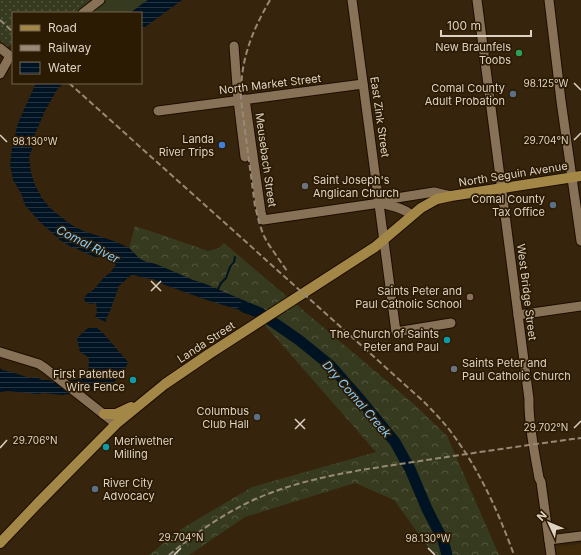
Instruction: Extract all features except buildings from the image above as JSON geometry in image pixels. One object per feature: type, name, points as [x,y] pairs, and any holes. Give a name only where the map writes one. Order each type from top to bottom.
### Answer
[{"type":"main road","name":"North Seguin Avenue","points":[[451,196],[577,177]]},
{"type":"main road","name":"Landa Street","points":[[0,543],[116,424],[165,384],[209,354],[356,260],[385,240],[421,208],[437,199],[451,196]]},
{"type":"main road","points":[[104,414],[112,415],[131,407],[137,408]]},
{"type":"street","points":[[84,12],[100,0]]},
{"type":"street","name":"East Zink Street","points":[[355,0],[363,84],[385,240],[396,332],[451,323]]},
{"type":"street","name":"West Bridge Street","points":[[477,0],[529,399],[532,406],[542,478],[541,482],[551,555]]},
{"type":"street","points":[[549,0],[561,101],[577,177],[581,240]]},
{"type":"street","name":"Meusebach Street","points":[[234,46],[241,100],[261,212],[263,220],[268,220]]},
{"type":"street","points":[[0,48],[11,55],[1,73]]},
{"type":"street","points":[[0,55],[1,73]]},
{"type":"street","name":"North Market Street","points":[[158,111],[363,84]]},
{"type":"street","name":"Meusebach Street","points":[[241,100],[245,157]]},
{"type":"street","name":"North Seguin Avenue","points":[[380,204],[390,199],[434,192],[451,196]]},
{"type":"street","name":"North Seguin Avenue","points":[[268,220],[380,204],[399,207],[412,215]]},
{"type":"street","points":[[518,315],[581,306]]},
{"type":"street","points":[[0,352],[39,364],[51,371],[116,424]]},
{"type":"street","points":[[549,540],[581,536]]},
{"type":"shaded area","points":[[581,544],[581,555],[557,555],[555,547]]},
{"type":"green space","points":[[0,0],[95,0],[80,12],[12,12],[12,44],[7,47],[0,40]]},
{"type":"green space","points":[[106,0],[148,0],[131,12],[91,12]]},
{"type":"green space","points":[[135,226],[208,251],[219,248],[224,243],[415,405],[447,436],[499,555],[434,555],[394,500],[355,483],[245,517],[189,555],[149,555],[183,528],[252,487],[376,452],[256,315],[262,308],[156,264],[140,259],[129,248]]},
{"type":"water","points":[[148,0],[182,0],[142,29],[142,12],[131,12]]},
{"type":"water","name":"Comal River","points":[[36,84],[63,84],[58,88],[45,111],[35,134],[29,157],[31,173],[35,185],[42,198],[50,208],[70,224],[83,231],[114,241],[129,248],[140,259],[156,264],[262,308],[256,315],[207,300],[165,285],[153,279],[131,275],[119,286],[106,322],[95,317],[97,313],[96,303],[88,303],[84,299],[116,265],[110,259],[95,257],[73,248],[60,240],[39,221],[25,205],[21,193],[13,180],[10,164],[18,123]]},
{"type":"water","points":[[88,328],[97,328],[103,333],[128,362],[124,373],[113,383],[106,388],[98,390],[62,395],[8,391],[0,392],[0,368],[2,370],[30,378],[37,377],[41,380],[49,380],[55,383],[84,378],[88,373],[89,360],[87,356],[80,352],[77,338]]},
{"type":"waterway","points":[[217,291],[221,283],[226,278],[235,257]]},
{"type":"waterway","name":"Dry Comal Creek","points":[[244,307],[260,313],[299,340],[331,366],[359,398],[395,442],[410,469],[427,509],[443,540],[447,555]]},
{"type":"railway","points":[[270,0],[257,24],[248,48],[242,73],[241,100],[255,206],[259,222],[267,242],[287,271]]},
{"type":"railway","points":[[0,20],[12,31]]},
{"type":"railway","points":[[70,84],[437,415],[461,446],[479,476],[501,522],[514,555]]},
{"type":"railway","points":[[169,555],[197,533],[226,514],[268,494],[310,481],[376,468],[581,438]]},
{"type":"place","name":"New Braunfels Toobs","points":[[519,53]]},
{"type":"place","name":"Comal County Adult Probation","points":[[513,94]]},
{"type":"place","name":"Landa River Trips","points":[[222,145]]},
{"type":"place","name":"Saint Joseph's Anglican Church","points":[[305,186]]},
{"type":"place","name":"Comal County Tax Office","points":[[553,205]]},
{"type":"place","name":"Saints Peter and Paul Catholic School","points":[[470,297]]},
{"type":"place","name":"The Church of Saints Peter and Paul","points":[[447,340]]},
{"type":"place","name":"Saints Peter and Paul Catholic Church","points":[[454,369]]},
{"type":"place","name":"First Patented Wire Fence","points":[[133,380]]},
{"type":"place","name":"Columbus Club Hall","points":[[257,417]]},
{"type":"place","name":"Meriwether Milling","points":[[106,447]]},
{"type":"place","name":"River City Advocacy","points":[[95,489]]}]
